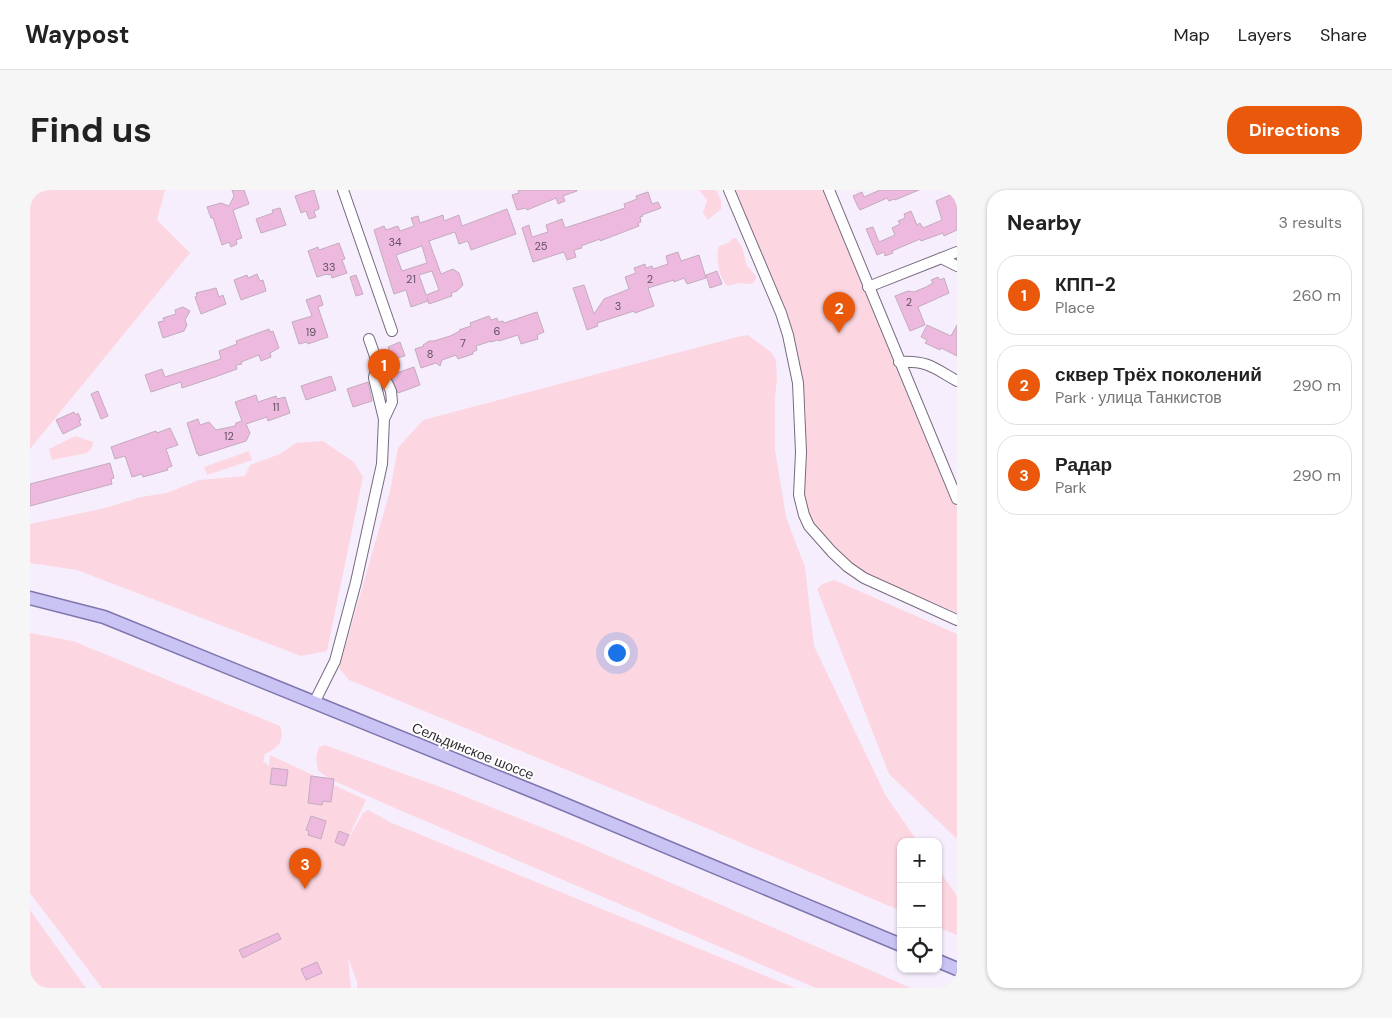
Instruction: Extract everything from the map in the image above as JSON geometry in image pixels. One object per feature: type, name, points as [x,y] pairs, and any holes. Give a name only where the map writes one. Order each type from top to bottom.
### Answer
[{"type":"main road","name":"Сельдинское шоссе","points":[[30,598],[104,617],[552,799],[897,943]]},
{"type":"main road","points":[[942,963],[957,969]]},
{"type":"street","points":[[343,190],[392,331]]},
{"type":"street","points":[[728,190],[781,313],[788,335],[798,393],[801,452],[799,495],[809,526],[832,552],[848,567],[864,578],[957,620]]},
{"type":"street","points":[[829,190],[957,499]]},
{"type":"street","points":[[868,287],[957,252]]},
{"type":"street","points":[[941,258],[957,266]]},
{"type":"street","points":[[314,703],[335,661],[356,582],[382,464],[384,419],[392,402],[386,380],[369,339]]},
{"type":"street","points":[[899,362],[915,361],[925,363],[957,381]]},
{"type":"shaded area","points":[[30,190],[165,190],[157,220],[190,253],[30,449]]},
{"type":"shaded area","points":[[699,190],[716,190],[721,199],[721,209],[708,220],[703,213],[707,200]]},
{"type":"shaded area","points":[[735,190],[826,190],[957,507],[957,613],[868,575],[852,565],[814,523],[807,508],[804,492],[806,414],[804,388],[796,343],[782,301]]},
{"type":"shaded area","points":[[733,238],[736,238],[742,247],[747,266],[756,276],[752,284],[738,283],[728,286],[722,279],[718,261],[719,246],[728,243]]},
{"type":"shaded area","points":[[748,335],[771,352],[776,360],[775,449],[786,517],[805,567],[814,646],[886,796],[915,838],[897,838],[897,909],[659,808],[349,680],[339,668],[390,491],[398,448],[423,420]]},
{"type":"shaded area","points":[[75,436],[93,442],[92,448],[87,453],[52,460],[49,449]]},
{"type":"shaded area","points":[[323,441],[354,462],[363,477],[327,651],[301,656],[77,570],[30,563],[30,524],[105,508],[141,497],[167,493],[199,480],[245,476],[250,465],[280,454],[296,443]]},
{"type":"shaded area","points":[[249,451],[252,460],[207,475],[204,467]]},
{"type":"shaded area","points":[[834,580],[957,634],[957,839],[889,774],[817,589],[823,584]]},
{"type":"shaded area","points":[[30,633],[73,641],[280,726],[282,736],[280,743],[265,754],[263,761],[269,766],[270,755],[366,800],[345,845],[363,813],[368,810],[392,823],[795,988],[357,988],[357,982],[348,958],[351,988],[102,988],[30,893]]},
{"type":"shaded area","points":[[325,745],[454,792],[580,843],[911,988],[816,988],[332,780],[318,771],[316,757],[319,747]]},
{"type":"shaded area","points":[[942,875],[957,896],[957,935],[942,929]]},
{"type":"shaded area","points":[[30,910],[86,988],[30,988]]},
{"type":"building","points":[[232,190],[244,190],[249,204],[233,210],[242,238],[236,240],[237,244],[231,247],[229,242],[222,245],[213,218],[211,218],[207,207],[221,203],[229,206],[234,196]]},
{"type":"building","points":[[314,190],[319,209],[314,211],[316,217],[309,219],[306,211],[301,213],[295,196]]},
{"type":"building","points":[[518,190],[577,191],[563,196],[565,201],[558,204],[556,198],[527,210],[526,208],[517,210],[512,195],[519,193]]},
{"type":"building","points":[[880,190],[919,190],[895,200],[889,201],[887,198],[860,210],[853,196],[862,192],[864,197]]},
{"type":"building","points":[[648,192],[652,204],[658,202],[661,208],[642,215],[640,217],[641,222],[638,223],[639,226],[581,246],[582,248],[574,250],[576,257],[567,260],[564,252],[533,262],[522,228],[529,225],[532,237],[548,232],[546,225],[562,219],[565,228],[625,208],[624,204],[637,199],[636,196]]},
{"type":"building","points":[[957,192],[957,230],[944,236],[943,233],[921,241],[920,239],[885,256],[884,252],[877,255],[866,229],[873,227],[879,242],[895,235],[892,228],[900,224],[898,221],[905,218],[904,214],[911,211],[917,225],[920,223],[923,228],[942,220],[936,201]]},
{"type":"building","points":[[280,208],[286,225],[261,233],[256,219],[273,213],[272,210]]},
{"type":"building","points":[[507,209],[516,234],[471,250],[468,241],[459,244],[455,232],[429,241],[441,274],[453,269],[459,273],[463,285],[457,291],[451,293],[452,296],[429,304],[428,301],[411,307],[406,290],[394,294],[374,230],[384,226],[386,230],[398,226],[400,231],[414,226],[411,218],[418,216],[420,223],[443,215],[444,221],[459,215],[462,226]],"holes":[[[422,246],[427,263],[402,271],[396,255]],[[432,271],[439,290],[426,295],[419,275]]]},
{"type":"building","points":[[339,243],[345,259],[342,260],[347,273],[332,278],[331,274],[317,277],[308,251],[318,247],[319,250]]},
{"type":"building","points":[[678,252],[681,261],[699,255],[706,278],[687,284],[684,278],[648,288],[654,306],[597,323],[598,326],[587,330],[573,288],[584,285],[594,314],[604,299],[629,289],[625,277],[636,273],[634,268],[645,264],[646,268],[652,266],[653,269],[668,264],[666,256]]},
{"type":"building","points":[[717,271],[722,284],[710,288],[706,275]]},
{"type":"building","points":[[257,274],[260,281],[263,280],[266,291],[241,300],[234,280],[247,275],[248,278]]},
{"type":"building","points":[[356,275],[363,294],[356,296],[350,277]]},
{"type":"building","points":[[938,277],[940,280],[944,278],[949,293],[918,307],[925,325],[910,331],[895,296],[926,287],[933,283],[931,280]]},
{"type":"building","points":[[216,288],[219,297],[223,295],[226,304],[201,314],[195,297],[197,296],[196,293]]},
{"type":"building","points":[[320,295],[323,305],[318,307],[328,337],[308,344],[307,342],[299,344],[292,322],[312,316],[306,300]]},
{"type":"building","points":[[183,307],[190,311],[185,320],[187,325],[184,331],[163,338],[158,322],[164,321],[163,318],[176,314],[175,310]]},
{"type":"building","points":[[537,312],[544,332],[537,335],[538,339],[521,344],[518,335],[499,341],[491,341],[476,346],[477,350],[473,354],[458,359],[456,355],[442,360],[440,366],[436,363],[421,368],[415,349],[424,346],[429,341],[450,336],[459,330],[471,326],[470,323],[489,316],[491,320],[497,318],[498,322],[503,321],[504,323]]},
{"type":"building","points":[[927,325],[951,336],[957,325],[957,356],[925,343],[927,340],[921,337]]},
{"type":"building","points":[[269,329],[270,332],[273,331],[279,348],[270,353],[271,357],[261,361],[259,355],[236,365],[237,369],[215,377],[182,388],[181,382],[151,392],[145,375],[162,369],[165,377],[221,359],[219,351],[237,344],[236,341]]},
{"type":"building","points":[[400,342],[405,356],[392,359],[388,347]]},
{"type":"building","points":[[414,367],[420,385],[398,393],[391,375]]},
{"type":"building","points":[[331,376],[336,390],[306,400],[301,386]]},
{"type":"building","points":[[368,382],[372,401],[353,407],[347,389]]},
{"type":"building","points":[[98,391],[108,416],[101,419],[91,394]]},
{"type":"building","points":[[256,395],[258,402],[276,396],[277,399],[285,397],[290,413],[268,421],[267,417],[246,424],[250,433],[246,441],[199,456],[187,423],[198,419],[200,425],[209,422],[216,430],[235,426],[236,423],[242,421],[235,402]]},
{"type":"building","points":[[74,412],[76,415],[78,413],[81,425],[63,434],[56,420]]},
{"type":"building","points":[[170,428],[178,445],[166,449],[172,466],[167,468],[168,470],[143,477],[142,474],[132,477],[125,456],[115,459],[111,447]]},
{"type":"building","points":[[110,463],[114,478],[111,479],[112,484],[30,506],[30,484]]},
{"type":"building","points":[[272,768],[288,770],[286,786],[270,784]]},
{"type":"building","points":[[311,776],[334,779],[331,802],[323,801],[322,805],[308,803]]},
{"type":"building","points":[[311,816],[326,821],[321,839],[308,835],[309,831],[306,830]]},
{"type":"building","points":[[339,831],[349,835],[344,846],[335,842]]},
{"type":"building","points":[[278,933],[281,939],[243,958],[239,950]]},
{"type":"building","points":[[317,962],[322,973],[306,980],[301,969]]},
{"type":"place","name":"сквер Трёх поколений","points":[[839,333]]},
{"type":"place","name":"КПП-2","points":[[384,390]]},
{"type":"place","name":"Радар","points":[[305,889]]}]
